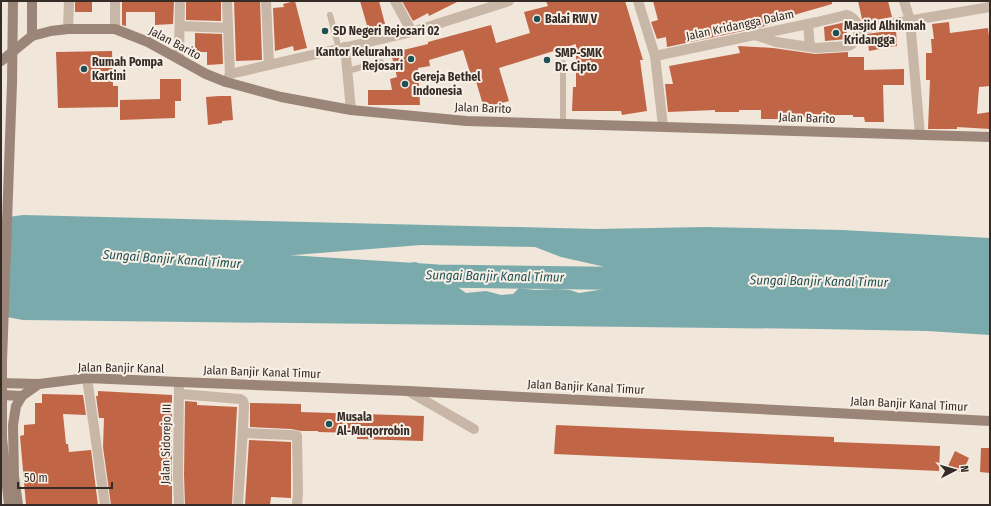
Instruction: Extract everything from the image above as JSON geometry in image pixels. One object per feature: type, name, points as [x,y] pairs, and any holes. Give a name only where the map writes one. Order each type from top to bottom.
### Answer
[{"type":"street","points":[[9,505],[2,438],[2,361],[12,91],[13,1]]},
{"type":"street","points":[[32,1],[32,36]]},
{"type":"street","points":[[68,29],[69,1]]},
{"type":"street","points":[[115,29],[116,1]]},
{"type":"street","points":[[179,59],[180,1]]},
{"type":"street","points":[[227,1],[228,78],[269,65],[412,32],[509,1]]},
{"type":"street","points":[[266,1],[269,65]]},
{"type":"street","points":[[395,1],[412,32]]},
{"type":"street","points":[[638,1],[655,56],[663,126]]},
{"type":"street","points":[[904,1],[910,20],[920,135]]},
{"type":"street","points":[[755,35],[776,42],[816,48],[848,46],[855,42],[860,28],[990,7]]},
{"type":"street","name":"Jalan Kridangga Dalam","points":[[655,56],[846,15],[850,15],[860,28]]},
{"type":"street","points":[[808,24],[810,47]]},
{"type":"street","points":[[180,26],[228,28]]},
{"type":"street","name":"Jalan Barito","points":[[1,61],[32,36],[51,30],[115,29],[148,42],[206,74],[228,78],[281,97],[351,110],[466,121],[990,137]]},
{"type":"street","points":[[342,48],[347,71],[351,110]]},
{"type":"street","points":[[87,378],[105,505]]},
{"type":"street","name":"Jalan Banjir Kanal","points":[[1,384],[39,384],[87,378],[179,382]]},
{"type":"street","name":"Jalan Banjir Kanal Timur","points":[[179,382],[408,390],[990,421]]},
{"type":"street","name":"Jalan Sidorejo III","points":[[179,382],[179,505]]},
{"type":"street","name":"Jalan Banjir Kanal","points":[[22,396],[39,384]]},
{"type":"street","points":[[408,390],[474,429]]},
{"type":"street","points":[[180,394],[240,399],[243,401],[243,433],[238,505]]},
{"type":"street","points":[[1,395],[22,396],[16,406],[13,425],[14,476],[18,505]]},
{"type":"street","points":[[243,433],[297,436],[297,505]]},
{"type":"lane","points":[[330,15],[342,48]]},
{"type":"lane","points":[[347,71],[381,62]]},
{"type":"lane","points":[[563,63],[563,123]]},
{"type":"water","points":[[23,215],[596,229],[706,227],[842,230],[990,238],[990,335],[927,331],[819,329],[23,320],[1,316],[1,218]],"holes":[[[421,245],[535,247],[561,257],[601,266],[628,277],[646,280],[664,280],[659,286],[638,286],[630,289],[605,289],[579,293],[570,290],[535,290],[519,288],[513,294],[501,295],[486,291],[466,293],[448,280],[416,262],[395,265],[356,275],[344,275],[322,264],[300,263],[270,270],[256,258]]]},
{"type":"building","points":[[75,1],[92,1],[92,12],[75,12]]},
{"type":"building","points":[[122,1],[174,1],[173,24],[155,25],[155,12],[126,12],[126,26],[122,25]]},
{"type":"building","points":[[186,1],[221,1],[221,21],[186,20]]},
{"type":"building","points":[[234,1],[260,1],[262,60],[236,61]]},
{"type":"building","points":[[295,1],[307,48],[294,51],[293,46],[275,51],[273,8],[284,7],[283,4]]},
{"type":"building","points":[[360,1],[379,1],[385,24],[368,29]]},
{"type":"building","points":[[402,1],[459,1],[429,16],[428,13],[413,21]]},
{"type":"building","points":[[546,1],[625,1],[643,60],[640,60],[647,111],[622,115],[621,111],[572,111],[573,87],[576,87],[576,44],[499,68],[509,101],[484,108],[475,78],[472,79],[463,50],[429,60],[430,66],[418,68],[420,105],[368,105],[368,90],[392,90],[390,79],[397,77],[391,53],[428,44],[428,42],[491,25],[496,43],[530,33],[524,12],[548,6]]},
{"type":"building","points":[[653,1],[832,1],[832,4],[773,21],[774,23],[762,27],[667,47],[666,37],[657,39],[651,22],[658,20]]},
{"type":"building","points":[[858,1],[888,1],[892,17],[864,22]]},
{"type":"building","name":"Masjid Alhikmah Kridangga","points":[[846,22],[847,39],[825,41],[824,27]]},
{"type":"building","points":[[949,22],[950,33],[988,28],[990,44],[990,86],[979,87],[977,114],[990,112],[990,129],[957,127],[957,129],[928,129],[930,80],[926,80],[926,53],[932,53],[931,39],[934,39],[932,24]]},
{"type":"building","points":[[896,30],[897,46],[869,51],[867,34]]},
{"type":"building","points":[[195,33],[222,34],[223,64],[207,65],[207,52],[195,52]]},
{"type":"building","points":[[738,46],[773,48],[815,54],[848,52],[848,57],[864,57],[864,70],[904,69],[904,85],[883,85],[884,122],[865,122],[864,117],[853,117],[853,115],[819,115],[819,117],[780,117],[780,119],[761,119],[761,110],[739,110],[739,112],[715,112],[715,110],[668,112],[665,84],[673,84],[669,66],[740,53]]},
{"type":"building","name":"Rumah Pompa Kartini","points":[[112,51],[113,86],[118,86],[118,107],[58,108],[56,52]]},
{"type":"building","points":[[160,79],[181,79],[181,101],[175,101],[175,118],[120,120],[120,100],[160,99]]},
{"type":"building","points":[[231,96],[233,120],[208,125],[206,97]]},
{"type":"building","points":[[98,391],[172,395],[172,505],[111,505],[103,447],[104,418],[99,418],[96,396],[98,396]]},
{"type":"building","points":[[42,394],[83,395],[86,415],[63,414],[66,444],[68,444],[69,452],[91,450],[98,505],[26,505],[20,436],[24,435],[24,425],[35,424],[35,403],[42,403]]},
{"type":"building","points":[[185,401],[197,402],[197,405],[237,407],[232,505],[185,505]]},
{"type":"building","points":[[250,403],[301,404],[301,412],[424,416],[423,441],[357,439],[357,433],[250,427]]},
{"type":"building","points":[[556,425],[834,437],[834,442],[940,446],[939,471],[554,454]]},
{"type":"building","points":[[249,440],[291,442],[291,498],[271,497],[270,505],[245,505]]},
{"type":"building","points":[[981,448],[990,448],[990,473],[980,472]]},
{"type":"building","points":[[955,451],[969,458],[962,473],[948,466]]},
{"type":"waterway","name":"Sungai Banjir Kanal Timur","points":[[232,263],[438,276],[668,279]]},
{"type":"place","name":"Balai RW V","points":[[537,19]]},
{"type":"place","name":"SD Negeri Rejosari 02","points":[[325,31]]},
{"type":"place","name":"Masjid Alhikmah Kridangga","points":[[836,33]]},
{"type":"place","name":"Kantor Kelurahan Rejosari","points":[[411,59]]},
{"type":"place","name":"SMP-SMK Dr. Cipto","points":[[547,60]]},
{"type":"place","name":"Rumah Pompa Kartini","points":[[84,69]]},
{"type":"place","name":"Gereja Bethel Indonesia","points":[[405,84]]},
{"type":"place","name":"Musala Al-Muqorrobin","points":[[329,424]]}]
